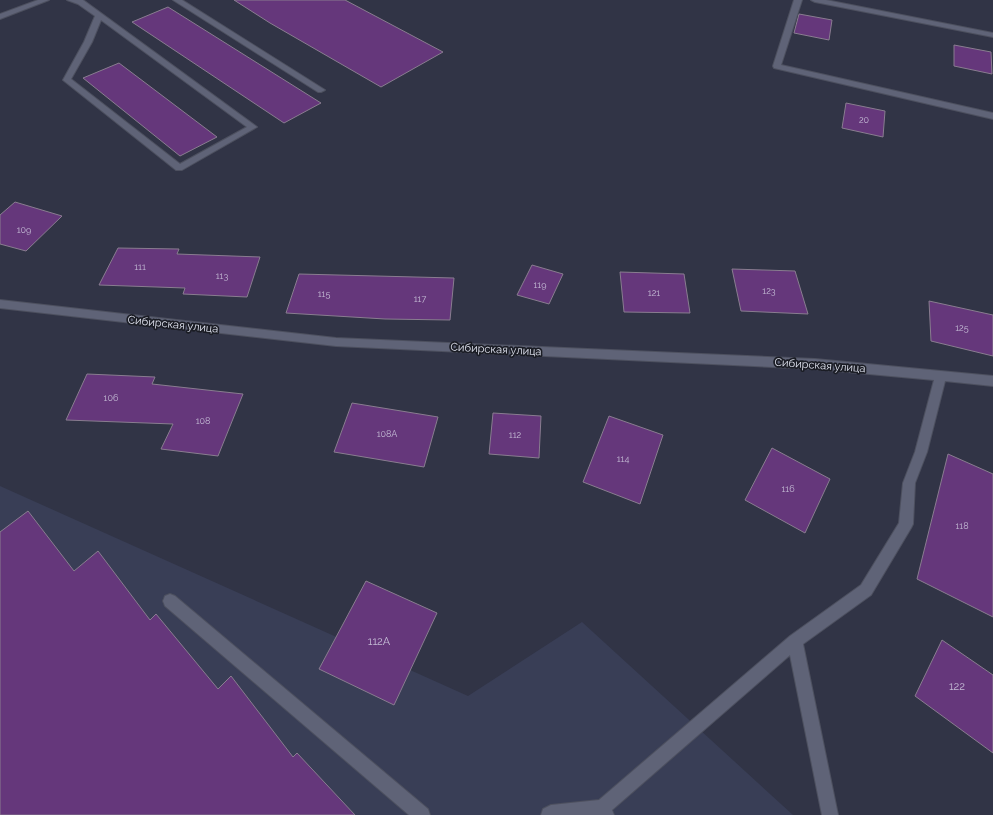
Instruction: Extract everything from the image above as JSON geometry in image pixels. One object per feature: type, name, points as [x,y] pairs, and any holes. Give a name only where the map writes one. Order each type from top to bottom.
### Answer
[{"type":"street","points":[[0,17],[45,0]]},
{"type":"street","points":[[71,0],[80,2],[253,127],[179,168],[67,80],[88,42],[99,16]]},
{"type":"street","points":[[176,0],[321,90]]},
{"type":"street","points":[[798,0],[777,66],[993,116]]},
{"type":"street","points":[[815,0],[993,35]]},
{"type":"street","name":"Сибирская улица","points":[[0,304],[336,342],[815,364],[993,380]]},
{"type":"street","points":[[546,814],[604,812],[795,641],[866,590],[906,524],[909,483],[921,452],[941,375]]},
{"type":"street","points":[[170,602],[422,815]]},
{"type":"street","points":[[795,641],[830,815]]},
{"type":"shaded area","points":[[0,486],[468,696],[582,622],[793,815],[0,815]]},
{"type":"building","points":[[234,0],[345,0],[443,52],[381,87],[270,23]]},
{"type":"building","points":[[168,7],[321,103],[284,123],[132,22]]},
{"type":"building","points":[[799,14],[832,20],[829,40],[794,33]]},
{"type":"building","points":[[954,45],[991,52],[992,74],[954,66]]},
{"type":"building","points":[[119,63],[217,137],[180,156],[83,78]]},
{"type":"building","points":[[846,103],[885,111],[883,137],[842,128]]},
{"type":"building","points":[[15,202],[62,216],[26,251],[0,244],[0,215]]},
{"type":"building","points":[[118,248],[179,249],[177,254],[260,257],[247,297],[183,294],[185,288],[99,285]]},
{"type":"building","points":[[532,265],[563,274],[549,304],[517,295]]},
{"type":"building","points":[[732,269],[795,271],[808,314],[741,311]]},
{"type":"building","points":[[620,272],[684,274],[690,313],[624,312]]},
{"type":"building","points":[[299,274],[454,278],[450,320],[385,319],[286,313]]},
{"type":"building","points":[[929,301],[993,315],[993,356],[931,341]]},
{"type":"building","points":[[87,374],[155,377],[152,384],[243,394],[218,456],[161,449],[173,424],[66,420]]},
{"type":"building","points":[[352,403],[438,417],[424,467],[334,452]]},
{"type":"building","points":[[493,413],[541,416],[539,458],[489,454]]},
{"type":"building","points":[[609,416],[663,435],[640,504],[583,482]]},
{"type":"building","points":[[772,448],[830,479],[805,533],[745,500]]},
{"type":"building","points":[[948,454],[993,474],[993,617],[917,579]]},
{"type":"building","points":[[28,511],[74,571],[98,551],[150,620],[156,614],[218,689],[231,676],[293,757],[297,753],[355,815],[0,815],[0,532]]},
{"type":"building","points":[[366,581],[437,613],[394,705],[319,669]]},
{"type":"building","points":[[942,640],[993,675],[993,753],[915,696]]}]
